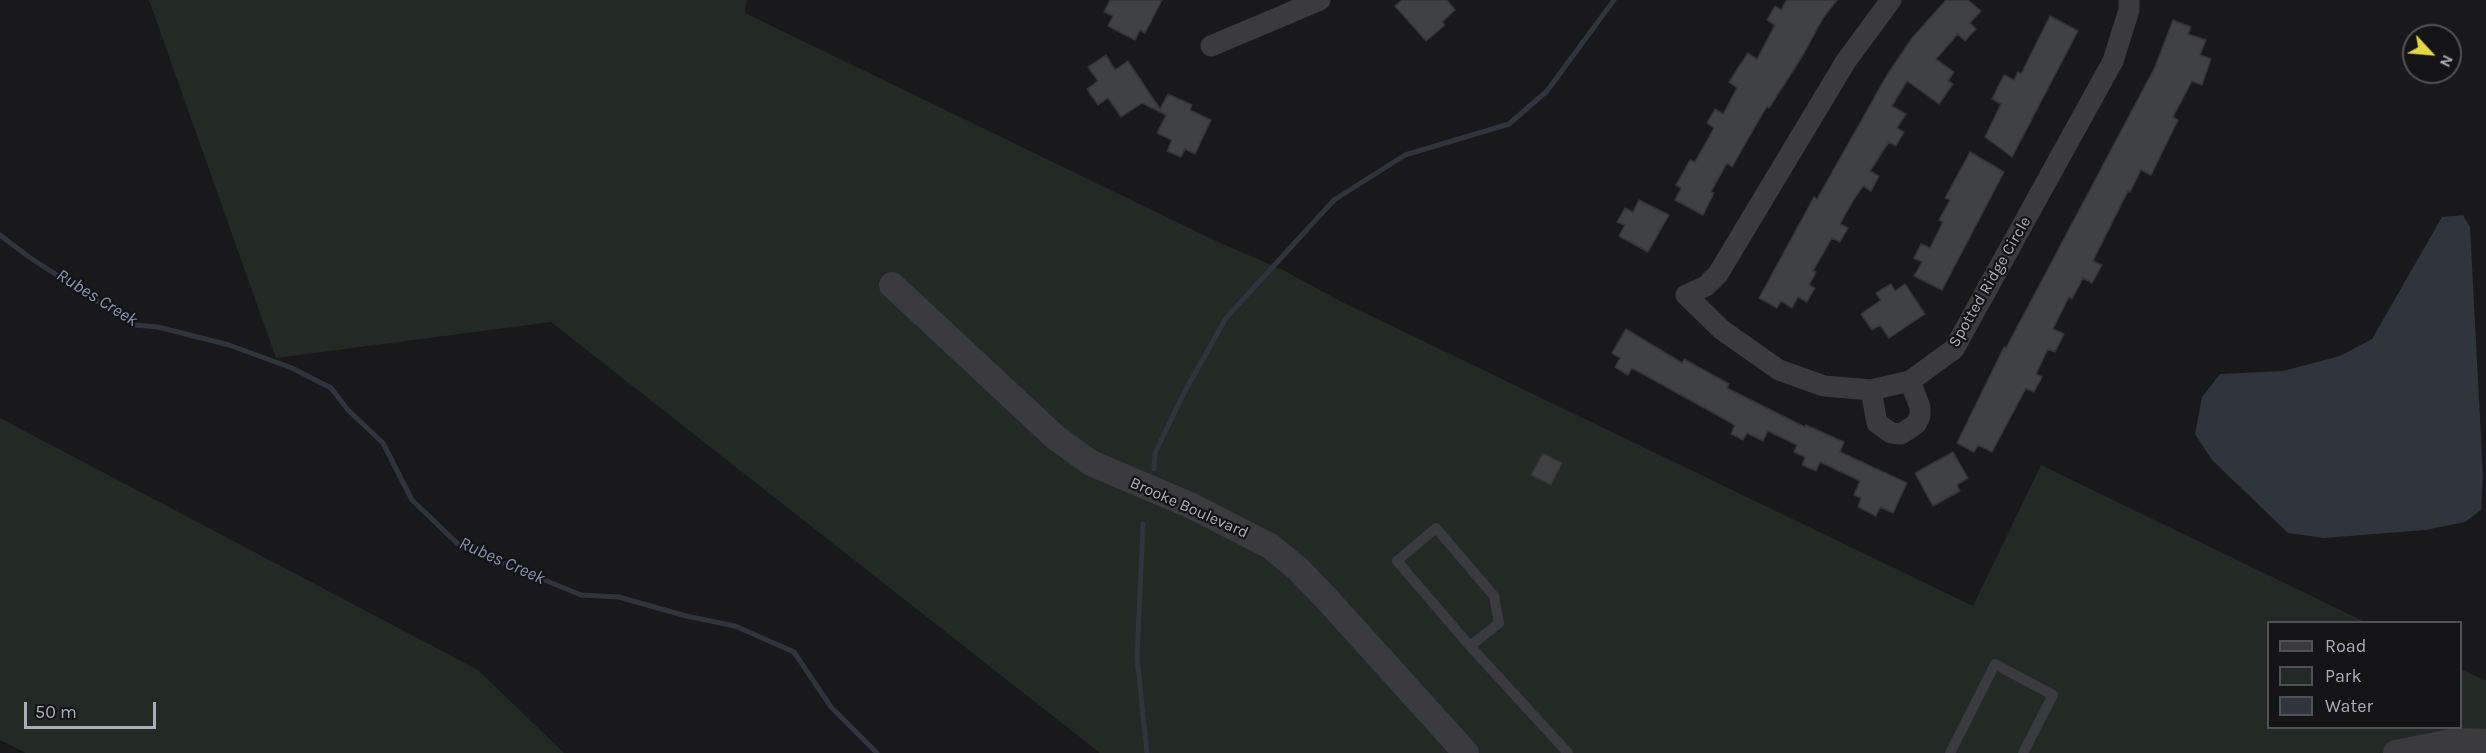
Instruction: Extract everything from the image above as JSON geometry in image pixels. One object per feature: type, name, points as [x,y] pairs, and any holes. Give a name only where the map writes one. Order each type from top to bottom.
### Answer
[{"type":"street","points":[[1212,45],[1320,0]]},
{"type":"street","name":"Spotted Ridge Circle","points":[[1891,0],[1846,62],[1718,274],[1706,285],[1686,295],[1722,330],[1779,370],[1824,386],[1871,390],[1910,381],[1954,349],[2113,61],[2129,10],[2129,0]]},
{"type":"street","name":"Brooke Boulevard","points":[[892,285],[1055,437],[1091,463],[1192,506],[1270,546],[1298,569],[1326,598],[1466,753]]},
{"type":"street","points":[[1871,390],[1877,423],[1891,433],[1900,434],[1916,424],[1920,416],[1920,407],[1910,381]]},
{"type":"street","points":[[2396,753],[2456,741],[2486,742]]},
{"type":"lane","points":[[1470,646],[1499,622],[1494,596],[1436,528],[1397,561],[1470,646],[1568,753]]},
{"type":"lane","points":[[1950,753],[1995,664],[2053,695],[2023,753]]},
{"type":"green space","points":[[149,0],[747,0],[745,13],[1218,242],[1283,270],[1340,301],[1973,606],[2041,465],[2363,621],[2267,621],[2267,729],[2462,729],[2462,669],[2486,681],[2486,753],[1100,753],[551,322],[276,358]]},
{"type":"green space","points":[[0,418],[478,670],[564,753],[26,753],[0,740]]},
{"type":"water","points":[[2463,215],[2470,227],[2483,476],[2481,510],[2465,522],[2425,530],[2324,538],[2288,533],[2212,460],[2195,434],[2202,397],[2220,374],[2283,371],[2340,356],[2372,339],[2442,217]]},
{"type":"building","points":[[1110,0],[1162,0],[1145,33],[1140,30],[1135,40],[1108,26],[1113,16],[1104,12]]},
{"type":"building","points":[[1402,0],[1447,0],[1455,10],[1442,22],[1445,25],[1426,41],[1395,6]]},
{"type":"building","points":[[1787,0],[1837,0],[1823,18],[1803,55],[1769,108],[1767,106],[1732,167],[1727,163],[1711,192],[1714,193],[1703,215],[1675,200],[1681,188],[1676,185],[1690,160],[1695,162],[1714,128],[1707,123],[1715,109],[1723,114],[1737,88],[1729,82],[1748,53],[1757,59],[1775,25],[1767,20],[1775,6],[1781,10]]},
{"type":"building","points":[[1946,0],[1968,0],[1981,11],[1970,23],[1976,29],[1965,41],[1958,34],[1936,59],[1954,72],[1948,81],[1953,84],[1939,104],[1907,81],[1892,106],[1906,114],[1897,128],[1904,132],[1896,146],[1889,142],[1870,171],[1879,176],[1871,191],[1863,186],[1854,199],[1840,224],[1848,228],[1840,242],[1832,238],[1813,271],[1816,272],[1809,285],[1815,288],[1807,302],[1798,297],[1792,308],[1781,301],[1777,308],[1759,298],[1814,197],[1817,199],[1887,75],[1912,38]]},
{"type":"building","points":[[2050,16],[2078,31],[2012,157],[1985,137],[2001,104],[1992,99],[2004,75],[2014,80],[2018,72],[2021,74]]},
{"type":"building","points":[[2173,20],[2191,27],[2188,34],[2206,40],[2200,55],[2211,59],[2202,85],[2192,81],[2173,117],[2178,120],[2151,175],[2141,170],[2130,192],[2128,191],[2093,261],[2102,265],[2092,283],[2083,278],[2072,299],[2069,297],[2053,329],[2064,334],[2055,352],[2048,349],[2036,374],[2042,377],[2034,392],[2026,388],[1992,452],[1978,445],[1974,452],[1957,443],[2004,347],[2006,348],[2155,67]]},
{"type":"building","points":[[1106,55],[1115,70],[1128,61],[1160,109],[1168,94],[1192,105],[1190,110],[1211,120],[1195,154],[1185,149],[1181,157],[1167,151],[1172,140],[1157,133],[1166,115],[1142,103],[1121,117],[1108,98],[1098,105],[1087,89],[1098,81],[1088,67]]},
{"type":"building","points":[[1970,152],[2004,172],[1942,290],[1914,276],[1922,262],[1914,258],[1921,244],[1930,248],[1943,222],[1939,220],[1950,200],[1945,198]]},
{"type":"building","points":[[1639,200],[1669,215],[1648,252],[1619,236],[1625,225],[1617,222],[1625,208],[1633,212]]},
{"type":"building","points":[[1891,284],[1895,291],[1905,284],[1925,314],[1889,338],[1880,325],[1872,330],[1861,314],[1881,300],[1876,293]]},
{"type":"building","points":[[1626,329],[1682,363],[1684,359],[1729,384],[1727,388],[1805,427],[1806,425],[1844,442],[1840,452],[1907,483],[1893,513],[1880,507],[1876,516],[1858,507],[1861,498],[1854,495],[1860,481],[1820,462],[1816,471],[1802,465],[1805,457],[1794,452],[1797,445],[1768,431],[1763,441],[1747,433],[1743,440],[1731,434],[1735,425],[1632,368],[1628,375],[1615,367],[1620,358],[1612,353]]},
{"type":"building","points":[[1953,452],[1968,478],[1957,485],[1960,491],[1933,506],[1915,473]]},
{"type":"building","points":[[1543,453],[1562,463],[1551,485],[1531,475]]},
{"type":"waterway","points":[[1154,469],[1155,453],[1184,393],[1226,318],[1334,200],[1405,155],[1509,124],[1547,91],[1614,0]]},
{"type":"waterway","name":"Rubes Creek","points":[[0,235],[29,257],[134,325],[158,327],[229,345],[292,368],[331,388],[348,410],[383,443],[412,500],[459,545],[581,595],[619,597],[686,616],[735,626],[794,652],[831,707],[877,753]]},
{"type":"waterway","points":[[1143,524],[1137,658],[1147,753]]}]
